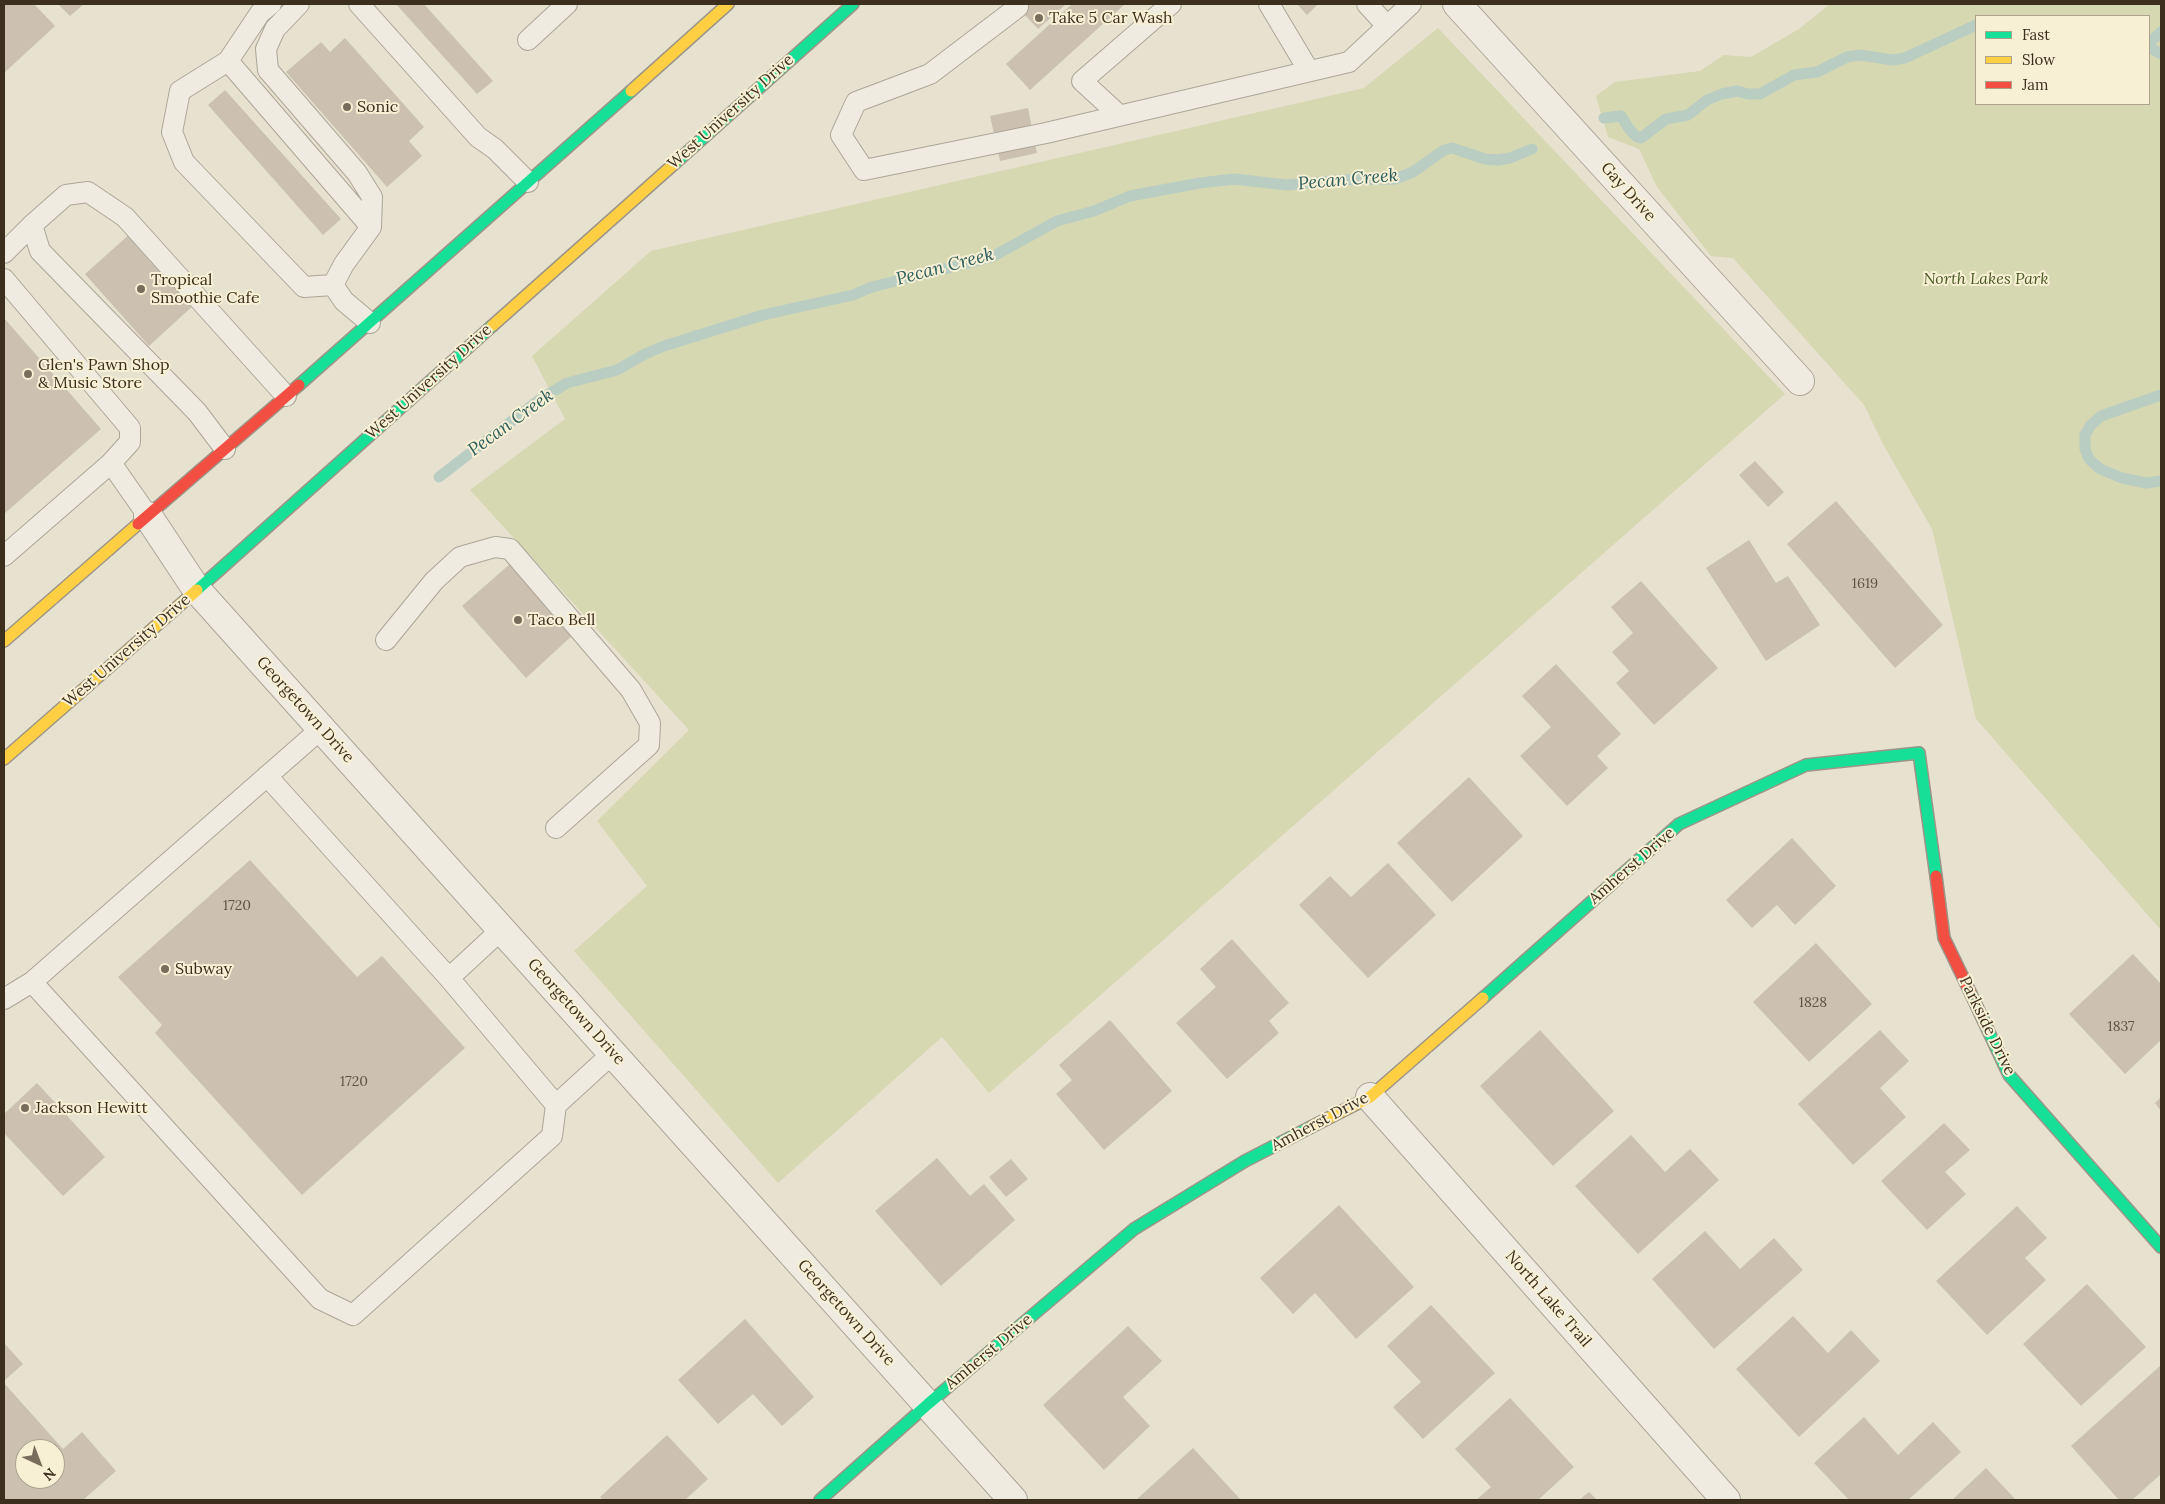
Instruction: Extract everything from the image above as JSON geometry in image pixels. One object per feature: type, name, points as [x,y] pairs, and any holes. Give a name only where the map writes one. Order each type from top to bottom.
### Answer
[{"type":"main road","points":[[4,641],[370,323],[728,4]]},
{"type":"main road","name":"West University Drive","points":[[4,759],[197,590],[841,8]]},
{"type":"main road","name":"Amherst Drive","points":[[820,1500],[928,1404],[1134,1230],[1246,1161],[1370,1097],[1679,824],[1806,765],[1919,753]]},
{"type":"main road","name":"Parkside Drive","points":[[1919,753],[1944,938],[2009,1075],[2161,1247]]},
{"type":"street","name":"Gay Drive","points":[[1457,4],[1800,381]]},
{"type":"street","name":"Georgetown Drive","points":[[148,516],[197,590],[1013,1500]]},
{"type":"street","name":"North Lake Trail","points":[[1370,1097],[1726,1500]]},
{"type":"lane","points":[[271,4],[260,13],[228,61],[180,91],[172,132],[184,162],[304,287],[333,285]]},
{"type":"lane","points":[[299,4],[275,29],[266,49],[268,70],[357,173],[372,197],[371,228],[344,264],[333,285]]},
{"type":"lane","points":[[359,4],[478,138],[495,148],[528,182]]},
{"type":"lane","points":[[528,40],[568,4]]},
{"type":"lane","points":[[1120,115],[1082,81],[1171,4]]},
{"type":"lane","points":[[1269,4],[1309,71]]},
{"type":"lane","points":[[1367,4],[1387,26]]},
{"type":"lane","points":[[1018,7],[930,74],[856,102],[841,135],[864,170],[1046,133],[1350,62],[1411,4]]},
{"type":"lane","points":[[228,61],[371,228]]},
{"type":"lane","points":[[4,253],[66,195],[88,192],[125,217],[286,396]]},
{"type":"lane","points":[[32,226],[40,251],[196,412],[225,449]]},
{"type":"lane","points":[[4,279],[130,428],[130,442],[111,463],[4,556]]},
{"type":"lane","points":[[333,285],[344,301],[370,323]]},
{"type":"lane","points":[[111,463],[148,516]]},
{"type":"lane","points":[[386,640],[434,581],[460,557],[495,547],[510,549],[631,690],[650,723],[649,745],[556,828]]},
{"type":"lane","points":[[4,1000],[32,982],[322,728]]},
{"type":"lane","points":[[267,776],[449,978],[556,1105]]},
{"type":"lane","points":[[449,978],[502,929]]},
{"type":"lane","points":[[32,982],[320,1299],[354,1315],[552,1136],[556,1105],[613,1053]]},
{"type":"green space","name":"North Lakes Park","points":[[1830,4],[2161,4],[2161,930],[1976,719],[1932,529],[1884,446],[1864,405],[1733,258],[1711,256],[1657,187],[1639,149],[1608,137],[1596,96],[1615,82],[1700,71],[1724,55],[1751,57],[1799,29]]},
{"type":"green space","points":[[1438,28],[1785,394],[989,1093],[942,1037],[778,1183],[574,951],[647,886],[597,821],[689,730],[470,490],[565,419],[532,356],[651,251],[1364,88]]},
{"type":"building","points":[[4,4],[34,4],[55,26],[4,73]]},
{"type":"building","points":[[58,4],[84,4],[70,16]]},
{"type":"building","points":[[396,4],[424,4],[493,81],[477,94]]},
{"type":"building","name":"Take 5 Car Wash","points":[[1015,4],[1066,4],[1038,29]]},
{"type":"building","points":[[1072,4],[1125,4],[1030,90],[1006,64]]},
{"type":"building","points":[[1297,4],[1318,4],[1307,15]]},
{"type":"building","name":"Sonic","points":[[345,38],[424,127],[409,141],[422,156],[387,187],[286,72],[321,42],[330,52]]},
{"type":"building","points":[[225,90],[341,219],[323,235],[208,105]]},
{"type":"building","points":[[1028,108],[1037,153],[1000,161],[990,116]]},
{"type":"building","points":[[131,233],[195,304],[149,346],[85,274]]},
{"type":"building","name":"Glen's Pawn Shop & Music Store","points":[[4,318],[101,429],[4,514]]},
{"type":"building","points":[[1755,461],[1784,492],[1768,507],[1739,475]]},
{"type":"building","points":[[1836,501],[1943,625],[1895,668],[1787,544]]},
{"type":"building","points":[[1749,540],[1776,583],[1788,576],[1820,625],[1766,661],[1706,568]]},
{"type":"building","name":"Taco Bell","points":[[511,563],[574,634],[526,678],[462,606]]},
{"type":"building","points":[[1641,581],[1718,668],[1654,725],[1616,683],[1629,671],[1612,652],[1633,633],[1611,607]]},
{"type":"building","points":[[1556,664],[1621,734],[1597,756],[1608,768],[1567,806],[1520,756],[1551,727],[1522,696]]},
{"type":"building","points":[[1469,777],[1523,836],[1452,902],[1397,843]]},
{"type":"building","points":[[1792,838],[1836,886],[1795,925],[1777,905],[1752,928],[1726,900]]},
{"type":"building","points":[[250,860],[357,977],[382,956],[465,1048],[302,1195],[155,1033],[162,1025],[118,977]]},
{"type":"building","points":[[1388,863],[1436,915],[1368,978],[1299,905],[1330,876],[1351,897]]},
{"type":"building","points":[[1232,939],[1289,1003],[1269,1021],[1279,1033],[1227,1079],[1176,1023],[1216,987],[1200,969]]},
{"type":"building","points":[[1816,943],[1872,1004],[1809,1062],[1753,1002]]},
{"type":"building","points":[[2133,954],[2161,984],[2161,1040],[2125,1074],[2069,1014]]},
{"type":"building","points":[[1110,1020],[1172,1091],[1104,1150],[1056,1094],[1072,1080],[1059,1065]]},
{"type":"building","points":[[1540,1030],[1614,1111],[1553,1166],[1480,1086]]},
{"type":"building","points":[[1880,1030],[1909,1061],[1880,1088],[1906,1117],[1853,1165],[1798,1104]]},
{"type":"building","points":[[37,1083],[105,1157],[63,1196],[4,1133],[4,1114]]},
{"type":"building","points":[[2161,1097],[2161,1111],[2155,1103]]},
{"type":"building","points":[[1944,1123],[1970,1150],[1945,1172],[1966,1194],[1927,1230],[1881,1181]]},
{"type":"building","points":[[1631,1135],[1665,1172],[1690,1149],[1719,1180],[1638,1254],[1575,1186]]},
{"type":"building","points":[[937,1158],[970,1196],[984,1184],[1015,1220],[941,1286],[875,1211]]},
{"type":"building","points":[[1011,1159],[1028,1179],[1006,1197],[989,1177]]},
{"type":"building","points":[[1339,1205],[1414,1287],[1356,1339],[1315,1293],[1293,1314],[1260,1278]]},
{"type":"building","points":[[2017,1206],[2047,1238],[2025,1258],[2046,1280],[1987,1335],[1936,1281]]},
{"type":"building","points":[[1705,1231],[1740,1269],[1774,1238],[1803,1270],[1714,1349],[1652,1279]]},
{"type":"building","points":[[2087,1284],[2146,1347],[2081,1406],[2023,1344]]},
{"type":"building","points":[[1431,1305],[1495,1373],[1423,1439],[1393,1407],[1421,1382],[1387,1346]]},
{"type":"building","points":[[1793,1316],[1828,1353],[1851,1330],[1880,1361],[1799,1437],[1736,1369]]},
{"type":"building","points":[[745,1319],[814,1397],[782,1426],[753,1394],[718,1424],[678,1380]]},
{"type":"building","points":[[1128,1326],[1162,1361],[1123,1397],[1150,1426],[1104,1470],[1043,1405]]},
{"type":"building","points":[[4,1343],[23,1364],[4,1381]]},
{"type":"building","points":[[2160,1366],[2161,1474],[2132,1500],[2119,1500],[2071,1446]]},
{"type":"building","points":[[4,1383],[54,1439],[15,1439],[15,1489],[65,1489],[65,1447],[82,1432],[116,1471],[83,1500],[4,1500]]},
{"type":"building","points":[[1510,1398],[1574,1467],[1538,1500],[1476,1500],[1491,1487],[1455,1449]]},
{"type":"building","points":[[1864,1417],[1898,1455],[1933,1422],[1961,1452],[1908,1500],[1849,1500],[1814,1463]]},
{"type":"building","points":[[667,1435],[708,1479],[685,1500],[603,1500],[600,1497]]},
{"type":"building","points":[[1193,1448],[1241,1500],[1136,1500]]},
{"type":"building","points":[[1986,1468],[2016,1500],[1952,1500]]},
{"type":"building","points":[[1589,1492],[1597,1500],[1579,1500]]},
{"type":"waterway","name":"Pecan Creek","points":[[1604,118],[1621,116],[1630,130],[1637,137],[1641,138],[1666,119],[1688,115],[1707,100],[1722,94],[1737,91],[1748,94],[1760,94],[1794,75],[1817,72],[1847,57],[1860,55],[1893,60],[1905,58],[1975,25]]},
{"type":"waterway","points":[[2150,42],[2161,32]]},
{"type":"waterway","name":"Pecan Creek","points":[[2150,48],[2161,54]]},
{"type":"waterway","name":"Pecan Creek","points":[[439,477],[539,400],[567,383],[617,370],[645,354],[664,346],[763,315],[853,295],[872,287],[992,257],[1057,221],[1094,211],[1130,196],[1200,183],[1234,179],[1287,185],[1341,180],[1395,179],[1413,172],[1444,150],[1452,148],[1485,159],[1498,160],[1510,158],[1532,149]]},
{"type":"waterway","name":"Pecan Creek","points":[[2161,395],[2101,416],[2090,426],[2085,435],[2085,449],[2089,459],[2100,469],[2122,478],[2146,483],[2161,481]]},
{"type":"traffic: fast","points":[[674,164],[853,4]]},
{"type":"traffic: fast","points":[[299,385],[631,91]]},
{"type":"traffic: fast","points":[[197,590],[492,326]]},
{"type":"traffic: fast","points":[[1483,998],[1679,824],[1806,765],[1919,753],[1936,876]]},
{"type":"traffic: fast","points":[[1971,994],[2009,1075],[2161,1247]]},
{"type":"traffic: fast","points":[[820,1500],[928,1404],[1134,1229],[1245,1161],[1311,1127]]},
{"type":"traffic: slow","points":[[631,91],[728,4]]},
{"type":"traffic: slow","points":[[492,326],[674,164]]},
{"type":"traffic: slow","points":[[4,641],[138,524]]},
{"type":"traffic: slow","points":[[4,759],[197,590]]},
{"type":"traffic: slow","points":[[1311,1127],[1370,1097],[1483,998]]},
{"type":"traffic: jam","points":[[138,524],[299,385]]},
{"type":"traffic: jam","points":[[1936,876],[1944,938],[1971,994]]},
{"type":"place","name":"Take 5 Car Wash","points":[[1039,18]]},
{"type":"place","name":"Sonic","points":[[347,107]]},
{"type":"place","name":"Tropical Smoothie Cafe","points":[[141,289]]},
{"type":"place","name":"Glen's Pawn Shop & Music Store","points":[[28,374]]},
{"type":"place","name":"Taco Bell","points":[[518,620]]},
{"type":"place","name":"Subway","points":[[165,969]]},
{"type":"place","name":"Jackson Hewitt","points":[[25,1108]]}]
